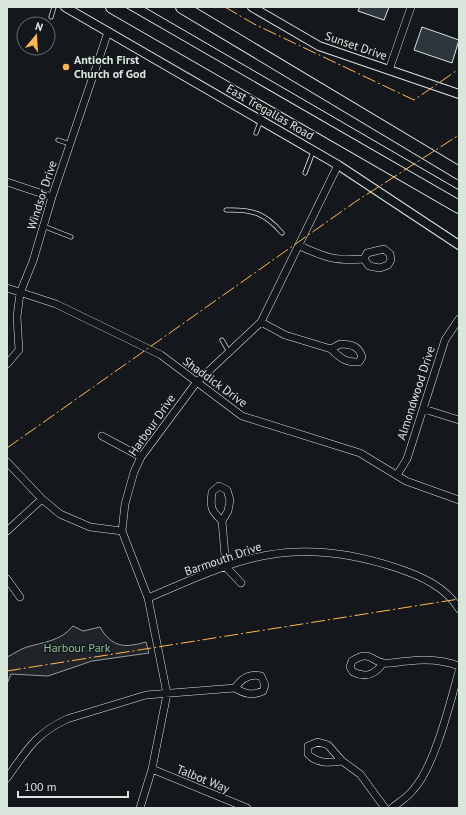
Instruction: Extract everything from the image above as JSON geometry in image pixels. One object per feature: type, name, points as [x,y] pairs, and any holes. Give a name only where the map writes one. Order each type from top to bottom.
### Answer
[{"type":"highway","points":[[112,7],[454,204],[459,211]]},
{"type":"highway","points":[[182,7],[459,173]]},
{"type":"highway","points":[[414,147],[459,168]]},
{"type":"street","name":"East Tregallas Road","points":[[65,7],[338,165],[459,245]]},
{"type":"street","points":[[389,70],[411,7]]},
{"type":"street","name":"Sunset Drive","points":[[254,8],[319,46],[459,94]]},
{"type":"street","name":"Windsor Drive","points":[[7,364],[19,350],[17,317],[20,293],[108,32]]},
{"type":"street","name":"Harbour Drive","points":[[140,808],[152,770],[167,694],[148,598],[122,531],[125,504],[134,472],[141,457],[196,383],[261,322],[300,246],[338,165]]},
{"type":"street","points":[[7,182],[52,197]]},
{"type":"street","points":[[300,246],[323,257],[340,261],[364,259]]},
{"type":"street","name":"Shaddick Drive","points":[[7,288],[56,304],[161,355],[196,383],[242,416],[360,453],[406,482],[459,500]]},
{"type":"street","name":"Almondwood Drive","points":[[397,475],[407,459],[445,340],[459,319]]},
{"type":"street","points":[[261,322],[285,335],[331,349]]},
{"type":"street","points":[[424,409],[459,420]]},
{"type":"street","points":[[102,436],[141,457]]},
{"type":"street","points":[[7,462],[42,499],[60,514],[90,527],[122,531]]},
{"type":"street","points":[[7,531],[42,499]]},
{"type":"street","points":[[222,521],[226,566],[241,583]]},
{"type":"street","name":"Barmouth Drive","points":[[148,598],[226,566],[268,555],[307,552],[341,553],[376,561],[411,572],[440,587],[459,609]]},
{"type":"street","points":[[7,579],[20,597]]},
{"type":"street","points":[[383,663],[420,660],[448,662],[459,666]]},
{"type":"street","points":[[392,808],[413,790],[424,773],[433,754],[459,671]]},
{"type":"street","points":[[7,778],[36,738],[67,719],[146,695],[235,688]]},
{"type":"street","points":[[342,761],[360,774],[385,808]]},
{"type":"street","name":"Talbot Way","points":[[152,770],[247,808]]},
{"type":"lane","points":[[256,133],[261,120]]},
{"type":"lane","points":[[58,140],[70,144]]},
{"type":"lane","points":[[305,173],[313,151]]},
{"type":"lane","points":[[226,210],[245,210],[257,212],[276,225],[282,233]]},
{"type":"lane","points":[[43,226],[71,237]]},
{"type":"lane","points":[[222,340],[229,352]]},
{"type":"green space","name":"Harbour Park","points":[[73,626],[83,631],[100,627],[109,639],[120,645],[132,645],[146,642],[149,653],[92,661],[48,676],[11,674],[7,684],[7,657],[24,648],[58,638]]},
{"type":"building","points":[[360,7],[389,7],[384,20],[358,11]]},
{"type":"building","points":[[422,27],[459,40],[452,63],[414,50]]},
{"type":"tram line","points":[[144,7],[459,190]]},
{"type":"power","points":[[225,7],[254,24],[414,100],[459,69]]},
{"type":"power","points":[[7,448],[355,202],[459,135]]},
{"type":"power","points":[[7,671],[459,599]]},
{"type":"place","name":"Antioch First Church of God","points":[[66,67]]}]
